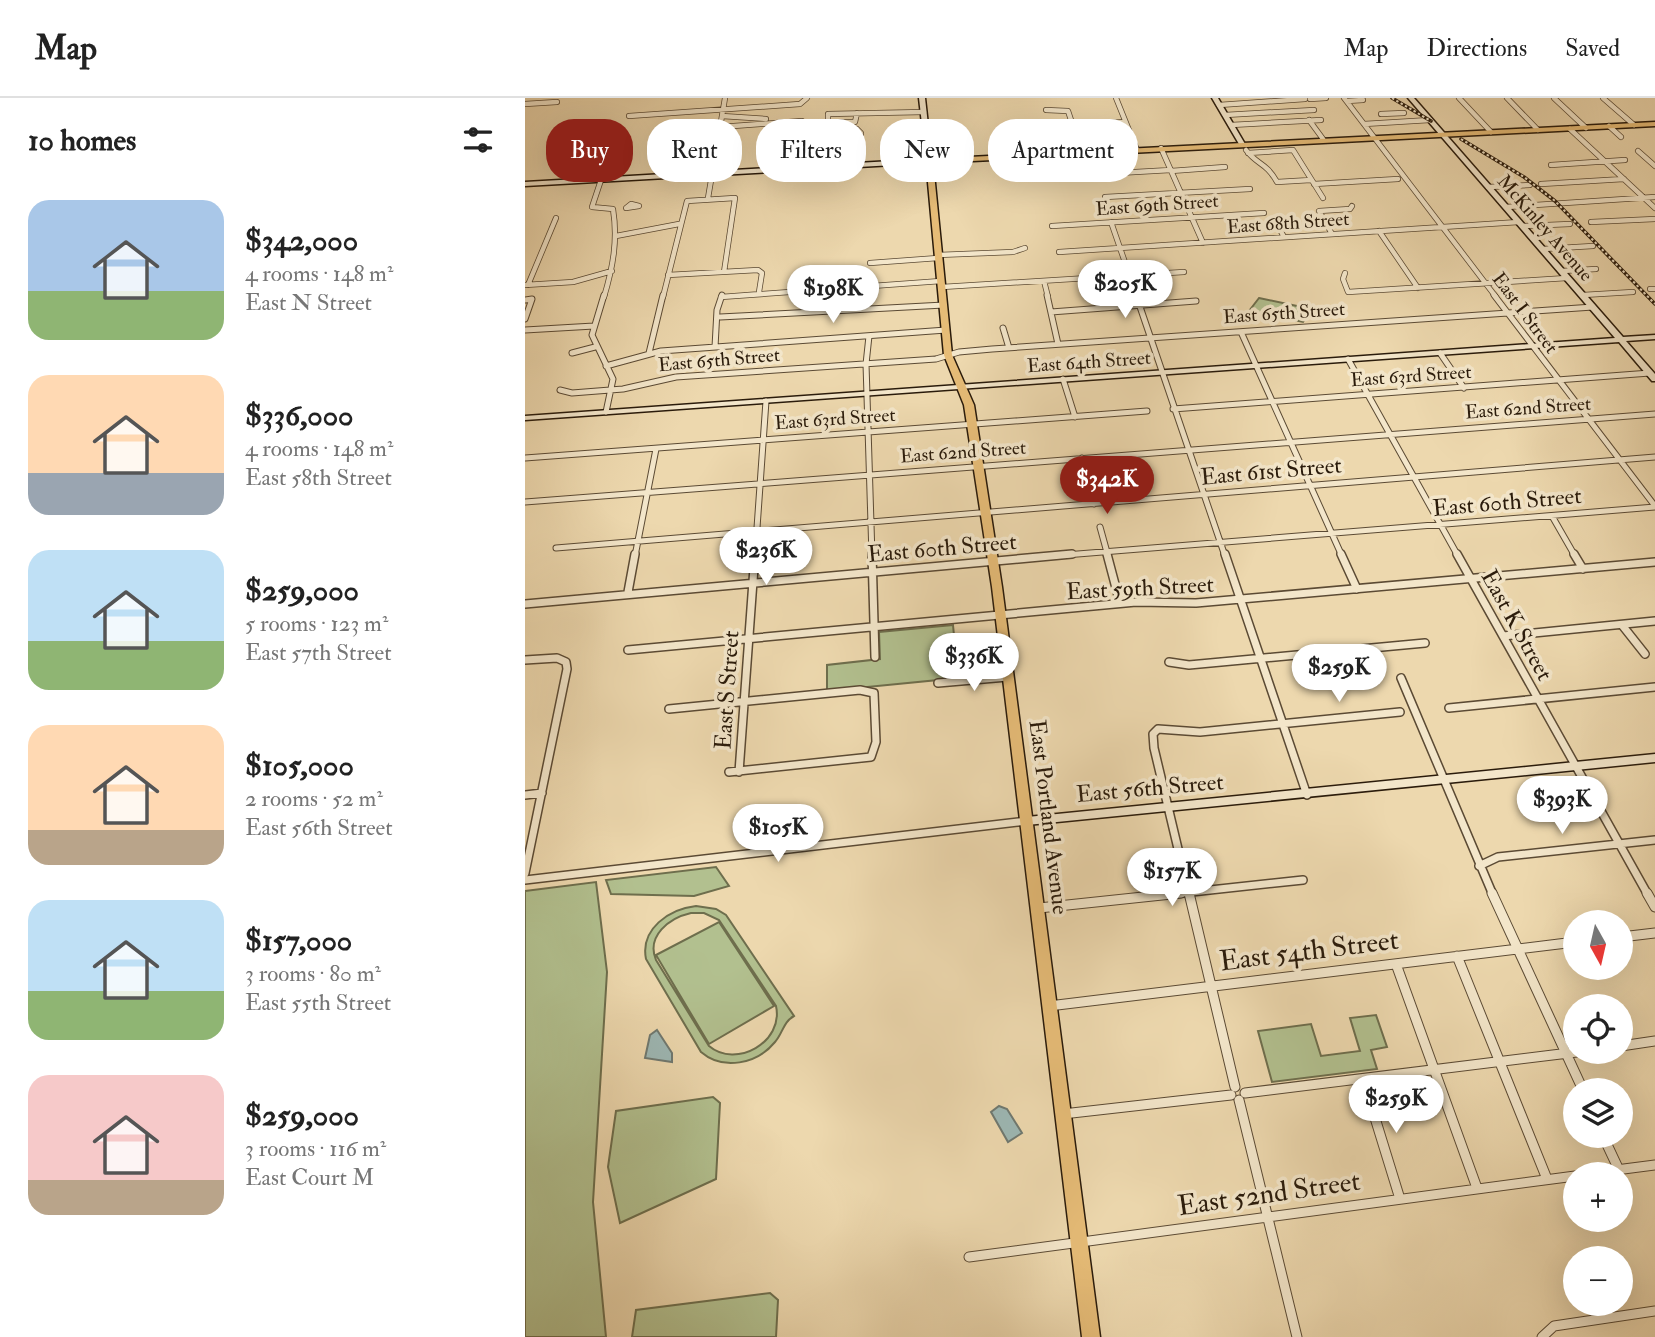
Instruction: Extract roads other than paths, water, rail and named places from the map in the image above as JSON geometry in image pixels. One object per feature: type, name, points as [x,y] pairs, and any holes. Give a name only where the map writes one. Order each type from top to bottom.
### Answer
[{"type":"main road","points":[[1138,150],[1373,136],[1655,124]]},
{"type":"main road","name":"East Portland Avenue","points":[[931,182],[948,355],[963,387],[972,425],[1000,615],[1091,1337]]},
{"type":"street","points":[[721,119],[726,98]]},
{"type":"street","points":[[758,106],[759,98]]},
{"type":"street","name":"East Portland Avenue","points":[[922,98],[925,119]]},
{"type":"street","points":[[1115,98],[1124,119]]},
{"type":"street","points":[[1216,98],[1248,153],[1268,166],[1277,182],[1398,179]]},
{"type":"street","points":[[1219,105],[1326,98]]},
{"type":"street","name":"McKinley Avenue","points":[[1411,98],[1653,376]]},
{"type":"street","points":[[1459,98],[1491,132]]},
{"type":"street","points":[[1507,98],[1538,130]]},
{"type":"street","points":[[1555,98],[1586,128]]},
{"type":"street","points":[[1602,98],[1634,125]]},
{"type":"street","points":[[629,116],[805,100]]},
{"type":"street","points":[[1346,100],[1363,100]]},
{"type":"street","name":"East I Street","points":[[1346,100],[1655,506]]},
{"type":"street","points":[[525,104],[557,102]]},
{"type":"street","points":[[1046,110],[1067,110],[1071,119]]},
{"type":"street","points":[[1225,115],[1314,110]]},
{"type":"street","points":[[1303,111],[1323,139]]},
{"type":"street","points":[[857,113],[856,121],[828,122],[828,114],[857,113],[924,112]]},
{"type":"street","points":[[1387,122],[1379,112],[1404,113]]},
{"type":"street","points":[[722,116],[750,120],[794,117]]},
{"type":"street","points":[[1231,125],[1321,120]]},
{"type":"street","points":[[1364,124],[1430,120]]},
{"type":"street","points":[[1609,127],[1621,137]]},
{"type":"street","points":[[1570,129],[1655,208]]},
{"type":"street","points":[[1161,148],[1203,243]]},
{"type":"street","points":[[1248,153],[1293,150],[1323,198]]},
{"type":"street","points":[[1638,151],[1655,166]]},
{"type":"street","points":[[1646,159],[1655,158]]},
{"type":"street","points":[[1551,164],[1625,160]]},
{"type":"street","points":[[1138,172],[1225,167]]},
{"type":"street","points":[[1541,184],[1624,180]]},
{"type":"street","points":[[525,184],[563,182]]},
{"type":"street","points":[[600,182],[593,207],[614,210],[626,208]]},
{"type":"street","points":[[708,198],[711,182]]},
{"type":"street","points":[[1488,187],[1530,185]]},
{"type":"street","points":[[1105,197],[1250,189]]},
{"type":"street","points":[[1506,206],[1655,197]]},
{"type":"street","points":[[649,353],[685,203],[708,198],[735,198],[724,272]]},
{"type":"street","points":[[1332,234],[1319,211],[1352,206]]},
{"type":"street","points":[[606,412],[613,379],[595,347],[592,335],[612,271],[616,236],[614,210]]},
{"type":"street","name":"East 69th Street","points":[[1052,226],[1264,213]]},
{"type":"street","points":[[556,218],[527,285],[573,282],[612,271]]},
{"type":"street","points":[[1591,222],[1655,219]]},
{"type":"street","points":[[1111,222],[1307,795]]},
{"type":"street","points":[[616,236],[679,224]]},
{"type":"street","name":"East 68th Street","points":[[1059,252],[1442,227],[1570,224]]},
{"type":"street","points":[[1278,226],[1284,237]]},
{"type":"street","points":[[1379,231],[1418,288]]},
{"type":"street","points":[[1543,249],[1593,246]]},
{"type":"street","points":[[870,263],[1013,252],[1025,248]]},
{"type":"street","points":[[1345,273],[1343,279],[1348,292],[1485,283],[1596,269]]},
{"type":"street","points":[[668,275],[760,271],[759,292]]},
{"type":"street","points":[[715,347],[720,317],[716,309],[717,299],[722,295],[1184,272]]},
{"type":"street","points":[[1044,281],[1058,344]]},
{"type":"street","points":[[1583,295],[1633,292]]},
{"type":"street","points":[[525,300],[532,299],[525,318]]},
{"type":"street","points":[[1051,312],[1196,301]]},
{"type":"street","points":[[720,317],[944,305]]},
{"type":"street","name":"East 65th Street","points":[[560,390],[572,393],[612,390],[676,377],[936,359],[948,355],[1058,344],[1594,307]]},
{"type":"street","points":[[525,330],[594,326]]},
{"type":"street","points":[[1003,328],[1009,348]]},
{"type":"street","points":[[606,366],[649,353],[946,330]]},
{"type":"street","points":[[1241,332],[1356,589]]},
{"type":"street","points":[[869,336],[866,364],[875,657]]},
{"type":"street","name":"East 64th Street","points":[[525,418],[1655,337]]},
{"type":"street","points":[[572,353],[595,347]]},
{"type":"street","points":[[1440,353],[1464,388]]},
{"type":"street","name":"East K Street","points":[[1348,359],[1655,907]]},
{"type":"street","name":"East 63rd Street","points":[[1173,409],[1558,380],[1653,376]]},
{"type":"street","points":[[1063,379],[1075,417]]},
{"type":"street","name":"East S Street","points":[[739,772],[766,401]]},
{"type":"street","name":"East 63rd Street","points":[[525,458],[1147,411]]},
{"type":"street","name":"East 62nd Street","points":[[525,502],[1655,414]]},
{"type":"street","points":[[628,592],[656,449]]},
{"type":"street","name":"East 61st Street","points":[[556,548],[1655,457]]},
{"type":"street","points":[[1082,458],[1094,504]]},
{"type":"street","name":"East 60th Street","points":[[525,604],[628,592],[1655,506]]},
{"type":"street","points":[[1552,516],[1583,569]]},
{"type":"street","points":[[1100,527],[1120,603]]},
{"type":"street","name":"East 59th Street","points":[[628,650],[1120,603],[1178,604],[1655,562]]},
{"type":"street","points":[[1503,636],[1655,621]]},
{"type":"street","points":[[1622,625],[1646,654]]},
{"type":"street","points":[[1169,662],[1189,665],[1425,643]]},
{"type":"street","points":[[525,660],[557,658],[564,661],[567,669],[525,873]]},
{"type":"street","points":[[938,683],[1007,677]]},
{"type":"street","points":[[1401,678],[1479,866],[1563,1046]]},
{"type":"street","points":[[1449,708],[1655,687]]},
{"type":"street","points":[[669,709],[872,691],[876,742],[873,755],[864,759],[729,772]]},
{"type":"street","points":[[1297,1337],[1210,986],[1153,736],[1158,729],[1189,732],[1400,712]]},
{"type":"street","name":"East 56th Street","points":[[525,880],[1027,821],[1655,758]]},
{"type":"street","points":[[525,795],[542,793]]},
{"type":"street","points":[[1479,866],[1498,857],[1655,840]]},
{"type":"street","points":[[1039,908],[1303,880]]},
{"type":"street","points":[[1633,936],[1655,933]]},
{"type":"street","name":"East 54th Street","points":[[1049,1006],[1563,943]]},
{"type":"street","points":[[1457,956],[1547,1179]]},
{"type":"street","points":[[1396,964],[1477,1188]]},
{"type":"street","points":[[1633,1044],[1655,1041]]},
{"type":"street","points":[[1063,1114],[1563,1053]]},
{"type":"street","points":[[1363,1079],[1400,1199]]},
{"type":"street","points":[[1633,1168],[1655,1165]]},
{"type":"street","name":"East 52nd Street","points":[[969,1257],[1563,1177]]},
{"type":"street","points":[[1542,1337],[1554,1326],[1655,1311]]},
{"type":"water","points":[[657,1030],[672,1053],[672,1062],[645,1058],[650,1035]]},
{"type":"water","points":[[999,1106],[1007,1109],[1022,1133],[1008,1142],[991,1112]]},
{"type":"railway","points":[[1392,98],[1431,121]]},
{"type":"railway","points":[[1461,139],[1524,177],[1555,201],[1655,304]]}]
